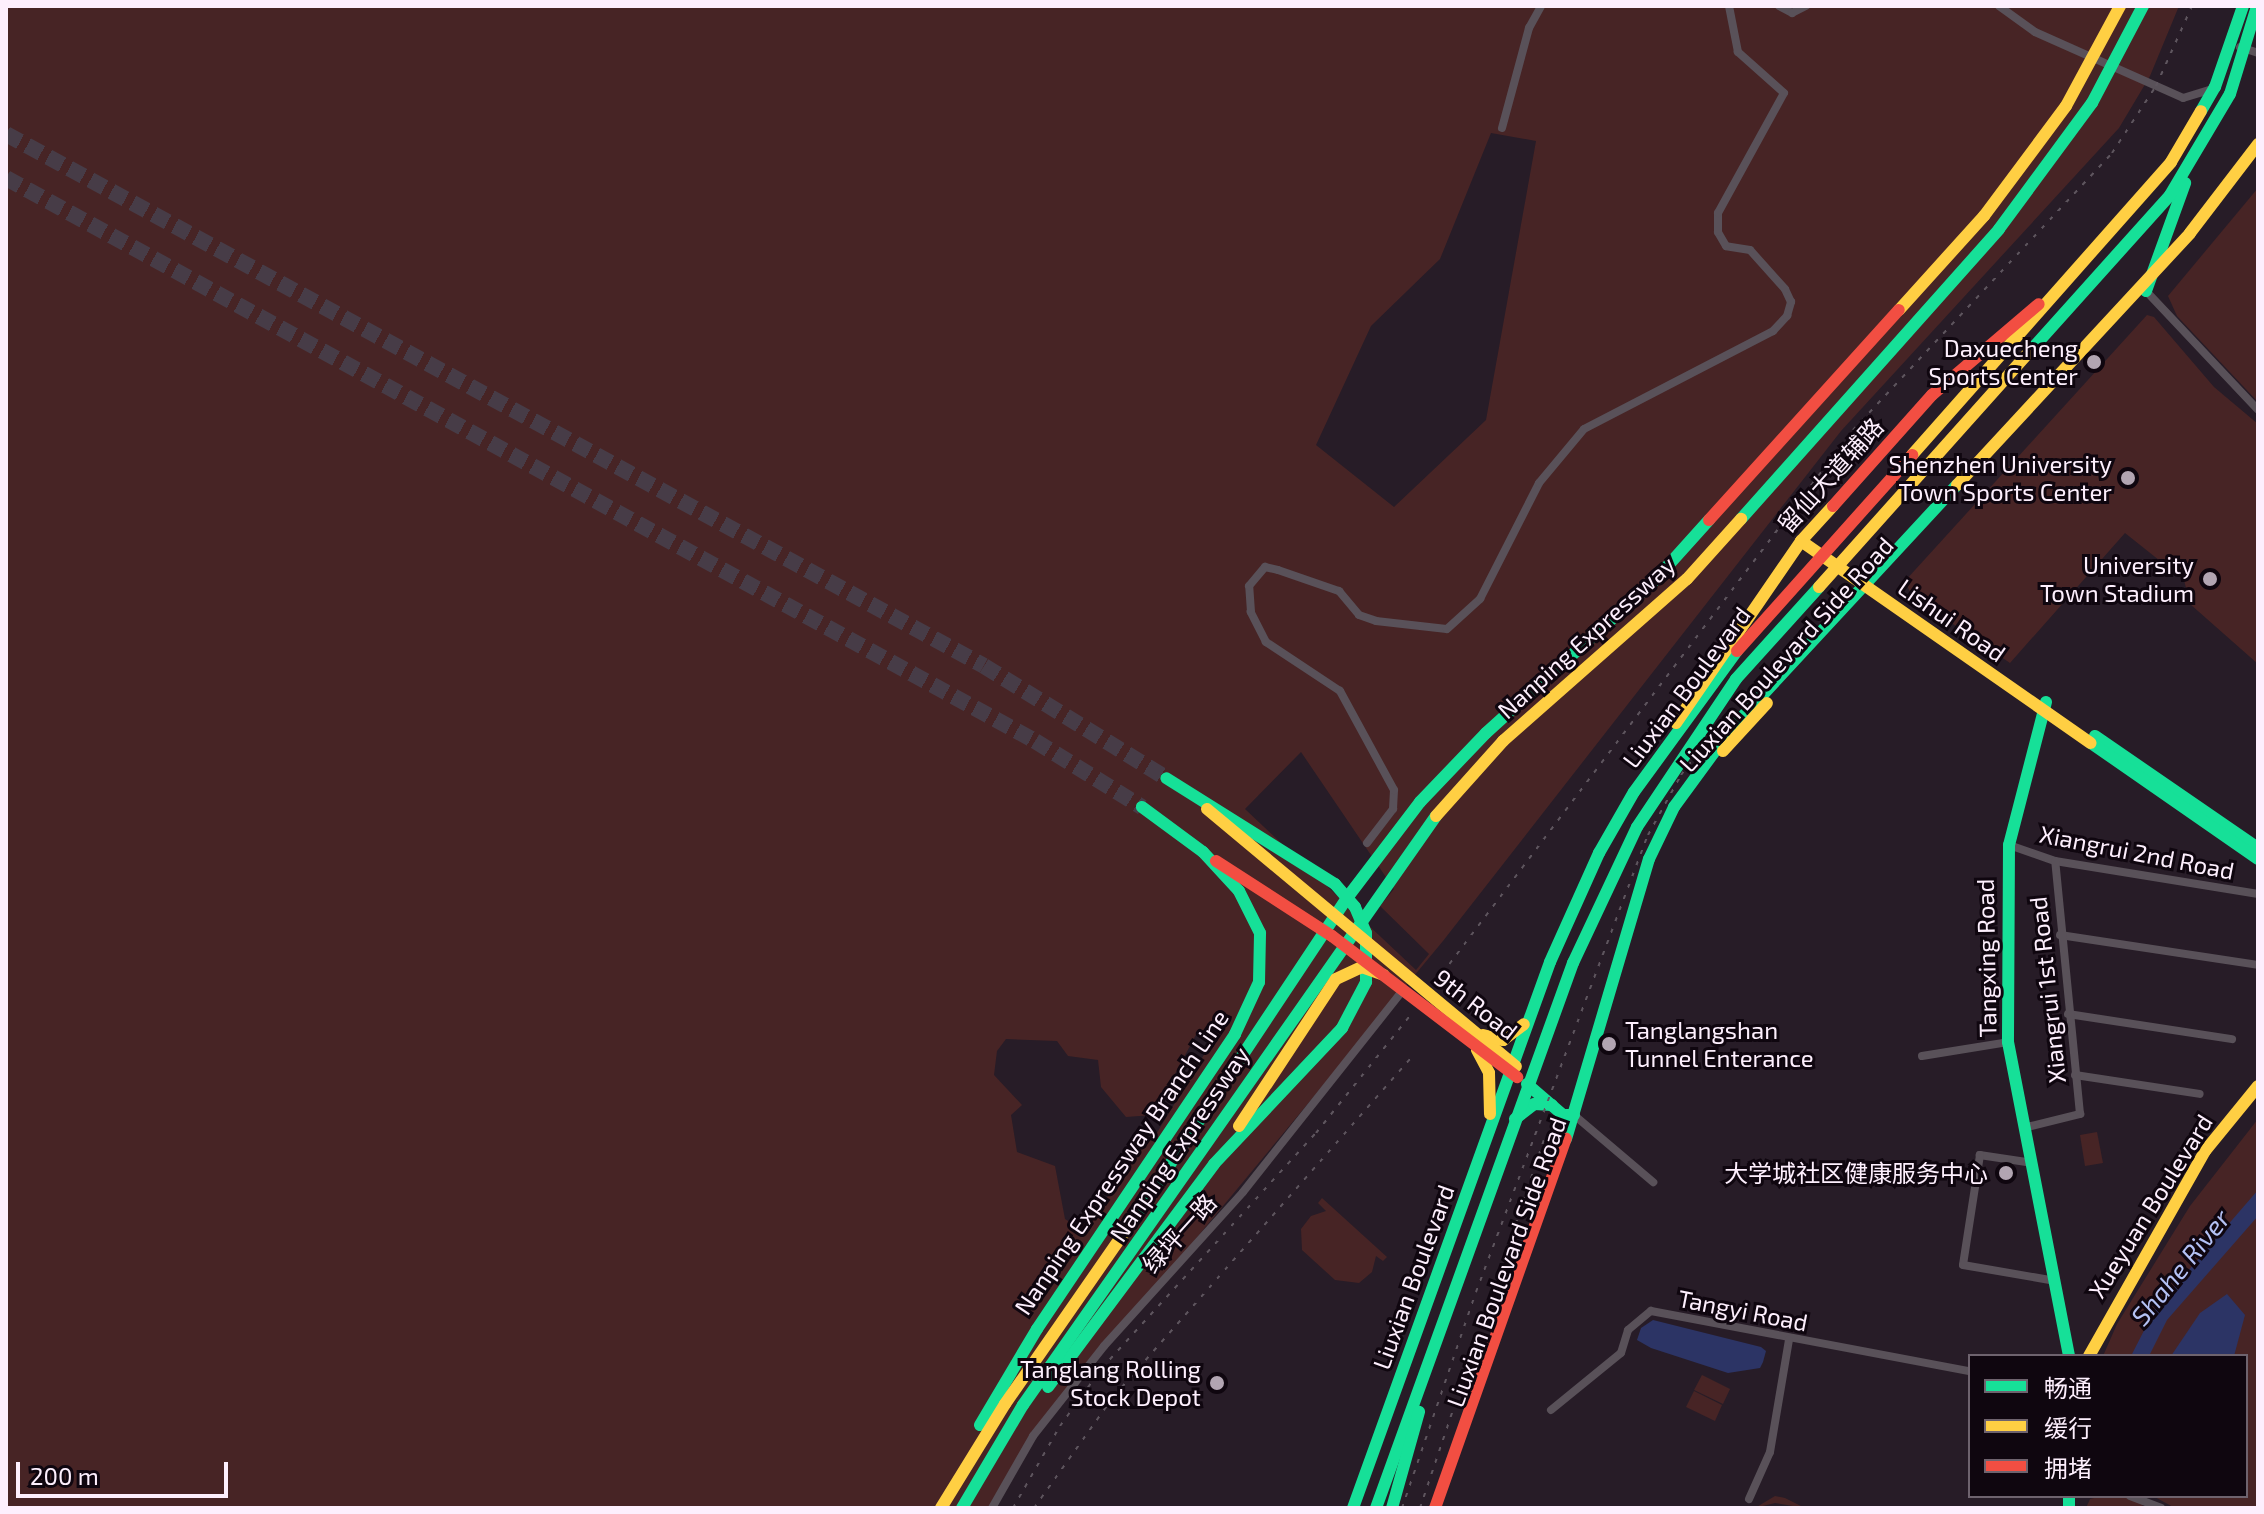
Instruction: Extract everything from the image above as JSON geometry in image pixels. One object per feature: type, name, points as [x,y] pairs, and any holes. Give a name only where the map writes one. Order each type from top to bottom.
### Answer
[{"type":"main road","name":"Nanping Expressway","points":[[956,1479],[1350,894],[1420,802],[1486,733],[1655,580],[1984,216],[2066,106],[2120,6]]},
{"type":"main road","name":"Nanping Expressway","points":[[986,1467],[1036,1386],[1111,1283],[1370,899],[1440,807],[1503,741],[1687,579],[1990,238],[2092,103],[2143,6]]},
{"type":"main road","name":"Liuxian Boulevard","points":[[1353,1508],[1531,1014],[1599,853],[1664,745],[1802,576],[2154,183],[2196,124],[2215,87],[2243,6]]},
{"type":"main road","name":"Liuxian Boulevard","points":[[1376,1508],[1512,1123],[1587,929],[1637,827],[1704,723],[1821,579],[2157,210],[2195,158],[2230,94],[2252,48],[2257,6]]},
{"type":"main road","name":"Liuxian Boulevard Side Road","points":[[2147,285],[2220,199],[2258,144]]},
{"type":"main road","points":[[2147,285],[2195,158]]},
{"type":"main road","name":"Liuxian Boulevard Side Road","points":[[1442,1508],[1577,1118],[1647,887],[1669,831],[1725,748],[2147,285],[2211,220],[2258,158]]},
{"type":"main road","name":"留仙大道辅路","points":[[1664,745],[1698,686],[1801,541],[1949,378],[2074,274]]},
{"type":"main road","name":"Lishui Road","points":[[1801,541],[1813,541],[1871,586],[2258,859]]},
{"type":"main road","points":[[1435,1508],[1577,1118],[1638,893],[1663,827],[1731,729],[1871,586]]},
{"type":"main road","name":"Lishui Road","points":[[2044,706],[2258,848]]},
{"type":"main road","name":"Tangxing Road","points":[[2044,706],[2009,845],[2008,1042],[2034,1163],[2069,1354]]},
{"type":"main road","points":[[1166,778],[1306,862],[1355,907],[1366,933],[1369,966],[1351,1016],[1214,1164]]},
{"type":"main road","name":"9th Road","points":[[1197,799],[1351,934],[1512,1067],[1527,1084]]},
{"type":"main road","name":"Nanping Expressway Branch Line","points":[[956,1479],[1010,1371],[1249,1007],[1263,956],[1260,933],[1239,891],[1203,852],[1142,807]]},
{"type":"main road","name":"9th Road","points":[[1203,852],[1470,1034]]},
{"type":"main road","points":[[962,1508],[986,1467],[1107,1313],[1214,1164],[1336,979],[1362,967],[1384,975]]},
{"type":"main road","points":[[1470,1034],[1503,1040],[1519,1030],[1531,1014]]},
{"type":"main road","points":[[1470,1034],[1489,1073],[1492,1103],[1486,1140]]},
{"type":"main road","points":[[1527,1084],[1552,1105],[1577,1118]]},
{"type":"main road","name":"Xueyuan Boulevard","points":[[2090,1354],[2199,1159],[2258,1086]]},
{"type":"main road","name":"Xueyuan Boulevard","points":[[2097,1354],[2200,1171],[2258,1099]]},
{"type":"main road","points":[[1512,1123],[1525,1108],[1552,1105]]},
{"type":"main road","points":[[1392,1508],[1439,1333]]},
{"type":"main road","points":[[941,1508],[956,1479]]},
{"type":"street","points":[[1502,128],[1529,28],[1541,6]]},
{"type":"street","points":[[1367,843],[1393,809],[1394,790],[1340,691],[1266,642],[1251,612],[1249,586],[1265,567],[1339,591],[1359,615],[1376,621],[1447,629],[1480,599],[1539,483],[1584,429],[1773,331],[1787,316],[1791,302],[1785,289],[1750,250],[1726,246],[1718,232],[1718,213],[1784,93],[1738,52],[1729,6]]},
{"type":"street","points":[[1779,6],[1792,13],[1806,6]]},
{"type":"street","points":[[1999,6],[2048,38],[2183,98],[2196,124]]},
{"type":"street","points":[[2233,42],[2252,48]]},
{"type":"street","points":[[2183,98],[2215,87]]},
{"type":"street","points":[[2147,285],[2258,410]]},
{"type":"street","name":"Xiangrui 2nd Road","points":[[2009,845],[2055,861],[2258,894]]},
{"type":"street","name":"Xiangrui 1st Road","points":[[2027,1127],[2080,1114],[2055,861]]},
{"type":"street","points":[[2060,935],[2258,965]]},
{"type":"street","name":"绿坪一路","points":[[992,1508],[1033,1436],[1104,1346],[1243,1192],[1403,990]]},
{"type":"street","points":[[2068,1014],[2232,1039]]},
{"type":"street","points":[[1922,1056],[2008,1042]]},
{"type":"street","points":[[2075,1075],[2200,1094]]},
{"type":"street","points":[[1577,1118],[1653,1182]]},
{"type":"street","points":[[2034,1163],[1980,1155],[1963,1265],[2056,1281]]},
{"type":"street","name":"Tangyi Road","points":[[1551,1410],[1621,1353],[1628,1330],[1651,1311],[1789,1340],[1968,1371]]},
{"type":"street","points":[[1749,1499],[1770,1452],[1789,1340]]},
{"type":"street","points":[[2135,1498],[2160,1508]]},
{"type":"shaded area","points":[[6,6],[2179,6],[2150,76],[2119,128],[1841,431],[1443,941],[1032,1436],[989,1508],[6,1508]],"holes":[[[1491,133],[1536,141],[1486,420],[1394,507],[1316,445],[1371,326],[1440,259]],[[1301,752],[1394,889],[1380,906],[1429,954],[1416,970],[1245,809]],[[1220,1028],[1155,1136],[1118,1163],[1120,1174],[1095,1219],[1076,1226],[1065,1219],[1055,1166],[1017,1152],[1011,1115],[1022,1105],[994,1075],[997,1051],[1006,1039],[1057,1041],[1068,1056],[1098,1060],[1101,1087],[1126,1117],[1153,1115],[1198,1031]]]},
{"type":"shaded area","points":[[2258,188],[2258,402],[2177,316],[2168,296]]},
{"type":"shaded area","name":"Shenzhen University Town Sports Center","points":[[2147,315],[2154,317],[2214,387],[2258,424],[2258,664],[2190,604],[2184,580],[2125,533],[2010,663],[1912,596],[1905,581]]},
{"type":"shaded area","points":[[2258,1119],[2258,1508],[2175,1508],[2157,1498],[2248,1498],[2248,1354],[2104,1354],[2117,1324],[2190,1206]]},
{"type":"shaded area","points":[[2097,1132],[2103,1163],[2085,1166],[2080,1135]]},
{"type":"shaded area","points":[[1322,1198],[1387,1257],[1383,1261],[1376,1256],[1372,1272],[1359,1283],[1335,1280],[1302,1250],[1301,1229],[1311,1216],[1326,1211],[1318,1203]]},
{"type":"shaded area","points":[[1702,1375],[1730,1389],[1723,1404],[1694,1390]]},
{"type":"shaded area","points":[[1694,1391],[1722,1405],[1715,1421],[1686,1407]]},
{"type":"shaded area","points":[[1775,1496],[1805,1508],[1775,1503],[1755,1508]]},
{"type":"shaded area","points":[[2141,1498],[2143,1508],[2086,1508],[2090,1499]]},
{"type":"water","points":[[2258,1190],[2258,1216],[2167,1320],[2150,1354],[2132,1354],[2155,1309]]},
{"type":"water","points":[[2227,1294],[2245,1315],[2235,1354],[2172,1354],[2200,1313]]},
{"type":"water","points":[[1653,1320],[1761,1347],[1766,1351],[1763,1362],[1760,1368],[1728,1373],[1651,1348],[1637,1340],[1641,1328]]},
{"type":"tunnel","points":[[6,134],[984,666],[1166,778]]},
{"type":"tunnel","points":[[6,178],[1035,741],[1142,807]]},
{"type":"railway","points":[[1435,983],[1853,430],[2112,153],[2156,86],[2192,6]]},
{"type":"railway","points":[[1402,1508],[1476,1292],[1648,835],[1681,775],[1722,721]]},
{"type":"railway","points":[[1013,1508],[1060,1426],[1102,1368],[1316,1133],[1412,1013]]},
{"type":"railway","points":[[1034,1508],[1114,1396],[1410,1059]]},
{"type":"railway","points":[[1420,1508],[1544,1140]]},
{"type":"traffic: fast","points":[[1741,519],[1999,229],[2092,103],[2143,6]]},
{"type":"traffic: fast","points":[[2201,111],[2215,87],[2243,6]]},
{"type":"traffic: fast","points":[[2032,349],[2170,195],[2230,94],[2257,6]]},
{"type":"traffic: fast","points":[[2146,291],[2185,183]]},
{"type":"traffic: fast","points":[[1566,1139],[1649,859],[1674,807],[1731,729],[1957,485]]},
{"type":"traffic: fast","points":[[1135,1217],[1350,894],[1420,802],[1486,733],[1655,580],[1709,520]]},
{"type":"traffic: fast","points":[[1376,1508],[1573,963],[1637,827],[1736,679],[1819,587]]},
{"type":"traffic: fast","points":[[1353,1508],[1550,962],[1599,853],[1634,792],[1737,651]]},
{"type":"traffic: fast","points":[[2046,702],[2009,845],[2008,1042],[2069,1354]]},
{"type":"traffic: fast","points":[[2095,736],[2258,848]]},
{"type":"traffic: fast","points":[[2091,743],[2258,859]]},
{"type":"traffic: fast","points":[[1048,1387],[1214,1164],[1342,1028],[1366,982],[1366,933],[1355,907],[1335,884],[1166,778]]},
{"type":"traffic: fast","points":[[980,1425],[1037,1329],[1235,1034],[1259,982],[1260,933],[1239,891],[1203,852],[1142,807]]},
{"type":"traffic: fast","points":[[962,1508],[1023,1405],[1436,816]]},
{"type":"traffic: fast","points":[[1527,1084],[1563,1115],[1574,1115]]},
{"type":"traffic: fast","points":[[1515,1119],[1534,1104],[1552,1105]]},
{"type":"traffic: fast","points":[[1392,1508],[1419,1412]]},
{"type":"traffic: fast","points":[[2069,1498],[2069,1508]]},
{"type":"traffic: slow","points":[[1899,310],[1984,216],[2066,106],[2120,6]]},
{"type":"traffic: slow","points":[[1912,455],[2171,162],[2201,111]]},
{"type":"traffic: slow","points":[[1957,485],[2190,233],[2258,144]]},
{"type":"traffic: slow","points":[[1819,587],[2032,349]]},
{"type":"traffic: slow","points":[[1676,723],[1801,541],[1833,506]]},
{"type":"traffic: slow","points":[[1436,816],[1503,741],[1687,579],[1741,519]]},
{"type":"traffic: slow","points":[[1801,541],[2091,743]]},
{"type":"traffic: slow","points":[[1723,751],[1767,703]]},
{"type":"traffic: slow","points":[[1207,809],[1516,1066]]},
{"type":"traffic: slow","points":[[1239,1126],[1336,979],[1362,967],[1384,975]]},
{"type":"traffic: slow","points":[[1483,1035],[1503,1040],[1524,1024]]},
{"type":"traffic: slow","points":[[1477,1050],[1489,1073],[1490,1114]]},
{"type":"traffic: slow","points":[[2090,1354],[2205,1151],[2258,1086]]},
{"type":"traffic: slow","points":[[941,1508],[1005,1404],[1135,1217]]},
{"type":"traffic: jam","points":[[1833,506],[1932,395],[2039,304]]},
{"type":"traffic: jam","points":[[1709,520],[1899,310]]},
{"type":"traffic: jam","points":[[1737,651],[1912,455]]},
{"type":"traffic: jam","points":[[1216,861],[1332,936],[1517,1077]]},
{"type":"traffic: jam","points":[[1435,1508],[1566,1139]]},
{"type":"place","name":"Daxuecheng Sports Center","points":[[2094,362]]},
{"type":"place","name":"Shenzhen University Town Sports Center","points":[[2128,478]]},
{"type":"place","name":"University Town Stadium","points":[[2210,579]]},
{"type":"place","name":"Tanglangshan Tunnel Enterance","points":[[1609,1044]]},
{"type":"place","name":"大学城社区健康服务中心","points":[[2006,1173]]},
{"type":"place","name":"Tanglang Rolling Stock Depot","points":[[1217,1383]]},
{"type":"water label","name":"Shahe River","points":[[2180,1267]]}]
